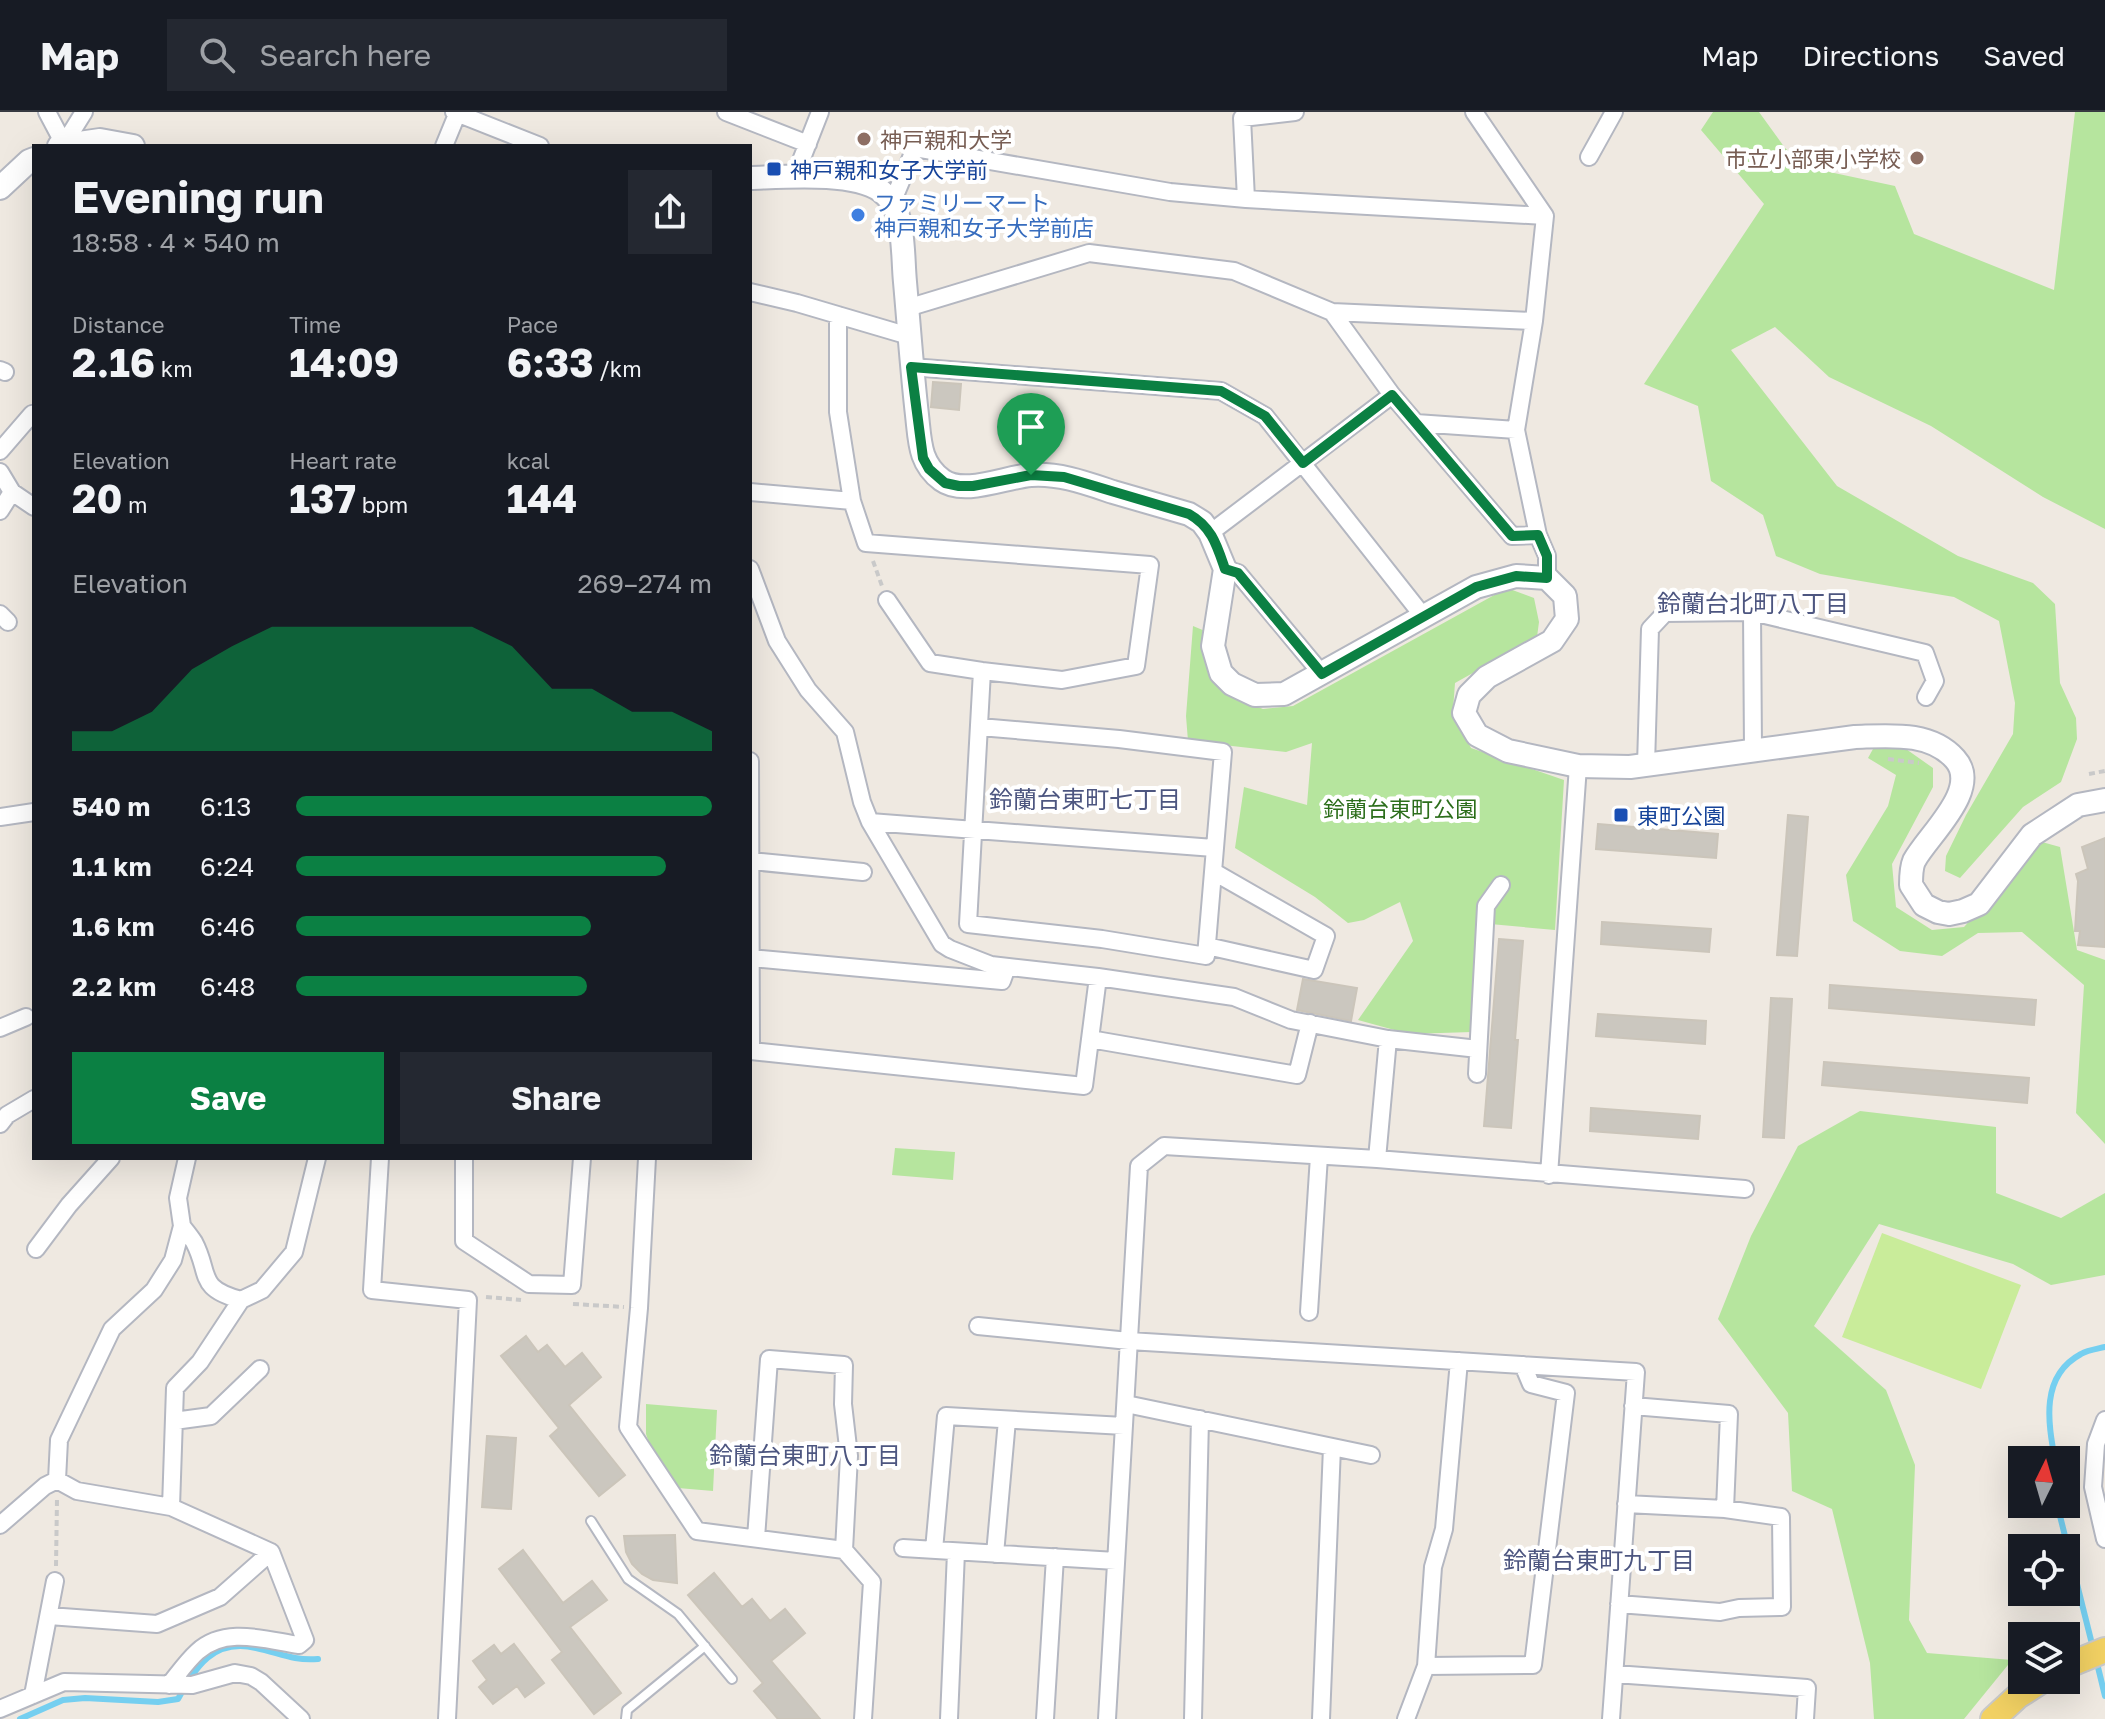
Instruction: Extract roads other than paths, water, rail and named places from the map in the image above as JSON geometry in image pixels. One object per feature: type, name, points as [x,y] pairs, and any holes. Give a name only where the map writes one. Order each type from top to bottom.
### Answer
[{"type":"main road","points":[[2080,1660],[2105,1650]]},
{"type":"main road","points":[[1993,1719],[2021,1694]]},
{"type":"street","points":[[47,112],[62,144]]},
{"type":"street","points":[[63,144],[84,112]]},
{"type":"street","points":[[445,144],[456,112],[535,144]]},
{"type":"street","points":[[726,112],[808,144]]},
{"type":"street","points":[[795,176],[820,112]]},
{"type":"street","points":[[1246,199],[1242,118],[1295,112]]},
{"type":"street","points":[[1474,112],[1545,216],[1534,321],[1516,430],[1538,535],[1547,556],[1547,578]]},
{"type":"street","points":[[1589,157],[1614,112]]},
{"type":"street","points":[[70,144],[100,140],[122,144]]},
{"type":"street","points":[[892,203],[915,148],[1170,192],[1545,216]]},
{"type":"street","points":[[0,188],[32,160]]},
{"type":"street","points":[[752,178],[795,176],[858,181],[883,193],[892,203],[901,230],[911,367],[923,458],[929,469],[945,483],[959,486],[1031,475],[1064,477],[1189,514],[1202,522],[1225,569],[1213,646],[1221,673],[1232,684],[1255,695],[1284,694],[1476,587],[1516,576],[1547,578],[1565,596],[1567,619],[1552,641],[1487,677],[1469,695],[1464,713],[1477,735],[1508,751],[1578,766],[1630,767],[1822,740],[1893,736],[1925,740],[1946,750],[1958,762],[1962,786],[1947,815],[1913,862],[1911,885],[1924,905],[1949,914],[1979,904],[2032,835],[2078,805],[2105,800]]},
{"type":"street","points":[[907,308],[1089,253],[1234,271],[1332,312],[1534,321]]},
{"type":"street","points":[[752,293],[909,336]]},
{"type":"street","points":[[1332,312],[1392,395],[1512,536],[1538,535]]},
{"type":"street","points":[[838,315],[838,412],[852,501],[866,543],[1150,565],[1136,666],[1062,680],[930,663],[887,600]]},
{"type":"street","points":[[911,367],[1221,391],[1265,416],[1423,616]]},
{"type":"street","points":[[1210,533],[1392,395]]},
{"type":"street","points":[[0,451],[32,414]]},
{"type":"street","points":[[1416,423],[1516,430]]},
{"type":"street","points":[[0,472],[12,492],[32,506]]},
{"type":"street","points":[[0,511],[12,492]]},
{"type":"street","points":[[752,492],[852,501]]},
{"type":"street","points":[[1225,569],[1238,573],[1322,674]]},
{"type":"street","points":[[752,574],[777,641],[808,690],[845,732],[870,822],[942,944],[991,965],[1234,997],[1291,1020],[1388,1039],[1478,1049]]},
{"type":"street","points":[[1646,765],[1650,629],[1665,613],[1752,612],[1925,653],[1935,681],[1926,697]]},
{"type":"street","points":[[1752,612],[1753,750]]},
{"type":"street","points":[[980,727],[1223,752],[1206,956],[1102,939],[968,924],[982,671]]},
{"type":"street","points":[[1549,1175],[1578,766]]},
{"type":"street","points":[[0,817],[32,812]]},
{"type":"street","points":[[870,822],[1214,848]]},
{"type":"street","points":[[752,861],[863,872]]},
{"type":"street","points":[[1207,946],[1314,970],[1326,936],[1214,872]]},
{"type":"street","points":[[1477,1074],[1486,906],[1501,885]]},
{"type":"street","points":[[752,958],[1002,981],[1007,967]]},
{"type":"street","points":[[752,1051],[1084,1086],[1098,977]]},
{"type":"street","points":[[0,1028],[26,1017]]},
{"type":"street","points":[[1090,1039],[1297,1075],[1310,1023]]},
{"type":"street","points":[[1377,1159],[1388,1039]]},
{"type":"street","points":[[0,1124],[7,1115],[32,1100]]},
{"type":"street","points":[[1107,1719],[1139,1166],[1164,1146],[1377,1159],[1745,1189]]},
{"type":"street","points":[[1309,1312],[1319,1156]]},
{"type":"street","points":[[36,1249],[69,1205],[109,1160]]},
{"type":"street","points":[[57,1480],[59,1440],[112,1329],[154,1290],[173,1260],[182,1226],[178,1198],[187,1160]]},
{"type":"street","points":[[171,1507],[175,1388],[200,1362],[241,1300],[262,1290],[294,1252],[317,1160]]},
{"type":"street","points":[[380,1160],[372,1290],[468,1300],[447,1719]]},
{"type":"street","points":[[464,1160],[464,1241],[529,1284],[572,1285],[582,1160]]},
{"type":"street","points":[[647,1160],[639,1308],[628,1427],[697,1531],[844,1550],[872,1582],[863,1719]]},
{"type":"street","points":[[182,1226],[195,1243],[207,1281],[222,1295],[241,1300]]},
{"type":"street","points":[[978,1326],[1129,1341],[1636,1372],[1611,1719]]},
{"type":"street","points":[[756,1538],[769,1359],[844,1365],[843,1404],[849,1456],[844,1550]]},
{"type":"street","points":[[1406,1719],[1426,1666],[1433,1567],[1444,1529],[1459,1361]]},
{"type":"street","points":[[1426,1666],[1533,1665],[1566,1393],[1531,1384],[1523,1365]]},
{"type":"street","points":[[174,1421],[211,1416],[260,1369]]},
{"type":"street","points":[[1126,1404],[1371,1455]]},
{"type":"street","points":[[1633,1406],[1729,1414],[1725,1509]]},
{"type":"street","points":[[934,1550],[946,1416],[1124,1426]]},
{"type":"street","points":[[1193,1719],[1200,1419]]},
{"type":"street","points":[[995,1554],[1007,1420]]},
{"type":"street","points":[[2105,1420],[2096,1444],[2093,1487],[2105,1539]]},
{"type":"street","points":[[1321,1719],[1332,1447]]},
{"type":"street","points":[[57,1480],[77,1491],[171,1507],[271,1552],[305,1640],[299,1645],[244,1637],[220,1637],[198,1651],[180,1685]]},
{"type":"street","points":[[0,1525],[45,1486],[57,1480]]},
{"type":"street","points":[[1619,1604],[1720,1612],[1739,1608],[1782,1607],[1781,1517],[1725,1509],[1626,1504]]},
{"type":"street","points":[[903,1548],[1116,1561]]},
{"type":"street","points":[[49,1616],[157,1624],[220,1597],[271,1552]]},
{"type":"street","points":[[949,1719],[956,1552]]},
{"type":"street","points":[[1045,1719],[1055,1557]]},
{"type":"street","points":[[33,1695],[55,1581]]},
{"type":"street","points":[[0,1709],[64,1682],[180,1685],[235,1673],[261,1682],[301,1719]]},
{"type":"street","points":[[1615,1674],[1807,1688],[1805,1719]]},
{"type":"lane","points":[[591,1521],[628,1579],[678,1614],[732,1679]]},
{"type":"lane","points":[[626,1719],[627,1710],[705,1646]]},
{"type":"waterway","points":[[2053,1446],[2050,1401],[2059,1374],[2068,1363],[2084,1353],[2105,1347]]},
{"type":"waterway","points":[[2060,1518],[2093,1648]]},
{"type":"waterway","points":[[20,1719],[63,1700],[85,1698],[158,1702],[178,1699],[199,1666],[217,1651],[228,1647],[241,1646],[293,1658],[318,1659]]},
{"type":"waterway","points":[[2096,1659],[2105,1696]]},
{"type":"place","name":"神戸親和大学","points":[[864,139]]},
{"type":"place","name":"市立小部東小学校","points":[[1917,158]]},
{"type":"place","name":"神戸親和女子大学前","points":[[774,169]]},
{"type":"place","name":"ファミリーマート 神戸親和女子大学前店","points":[[858,215]]},
{"type":"place","name":"東町公園","points":[[1621,815]]},
{"type":"district","name":"鈴蘭台北町八丁目","points":[[1753,602]]},
{"type":"district","name":"鈴蘭台東町七丁目","points":[[1085,798]]},
{"type":"district","name":"鈴蘭台東町八丁目","points":[[805,1454]]},
{"type":"district","name":"鈴蘭台東町九丁目","points":[[1599,1559]]},
{"type":"park label","name":"鈴蘭台東町公園","points":[[1400,808]]}]
